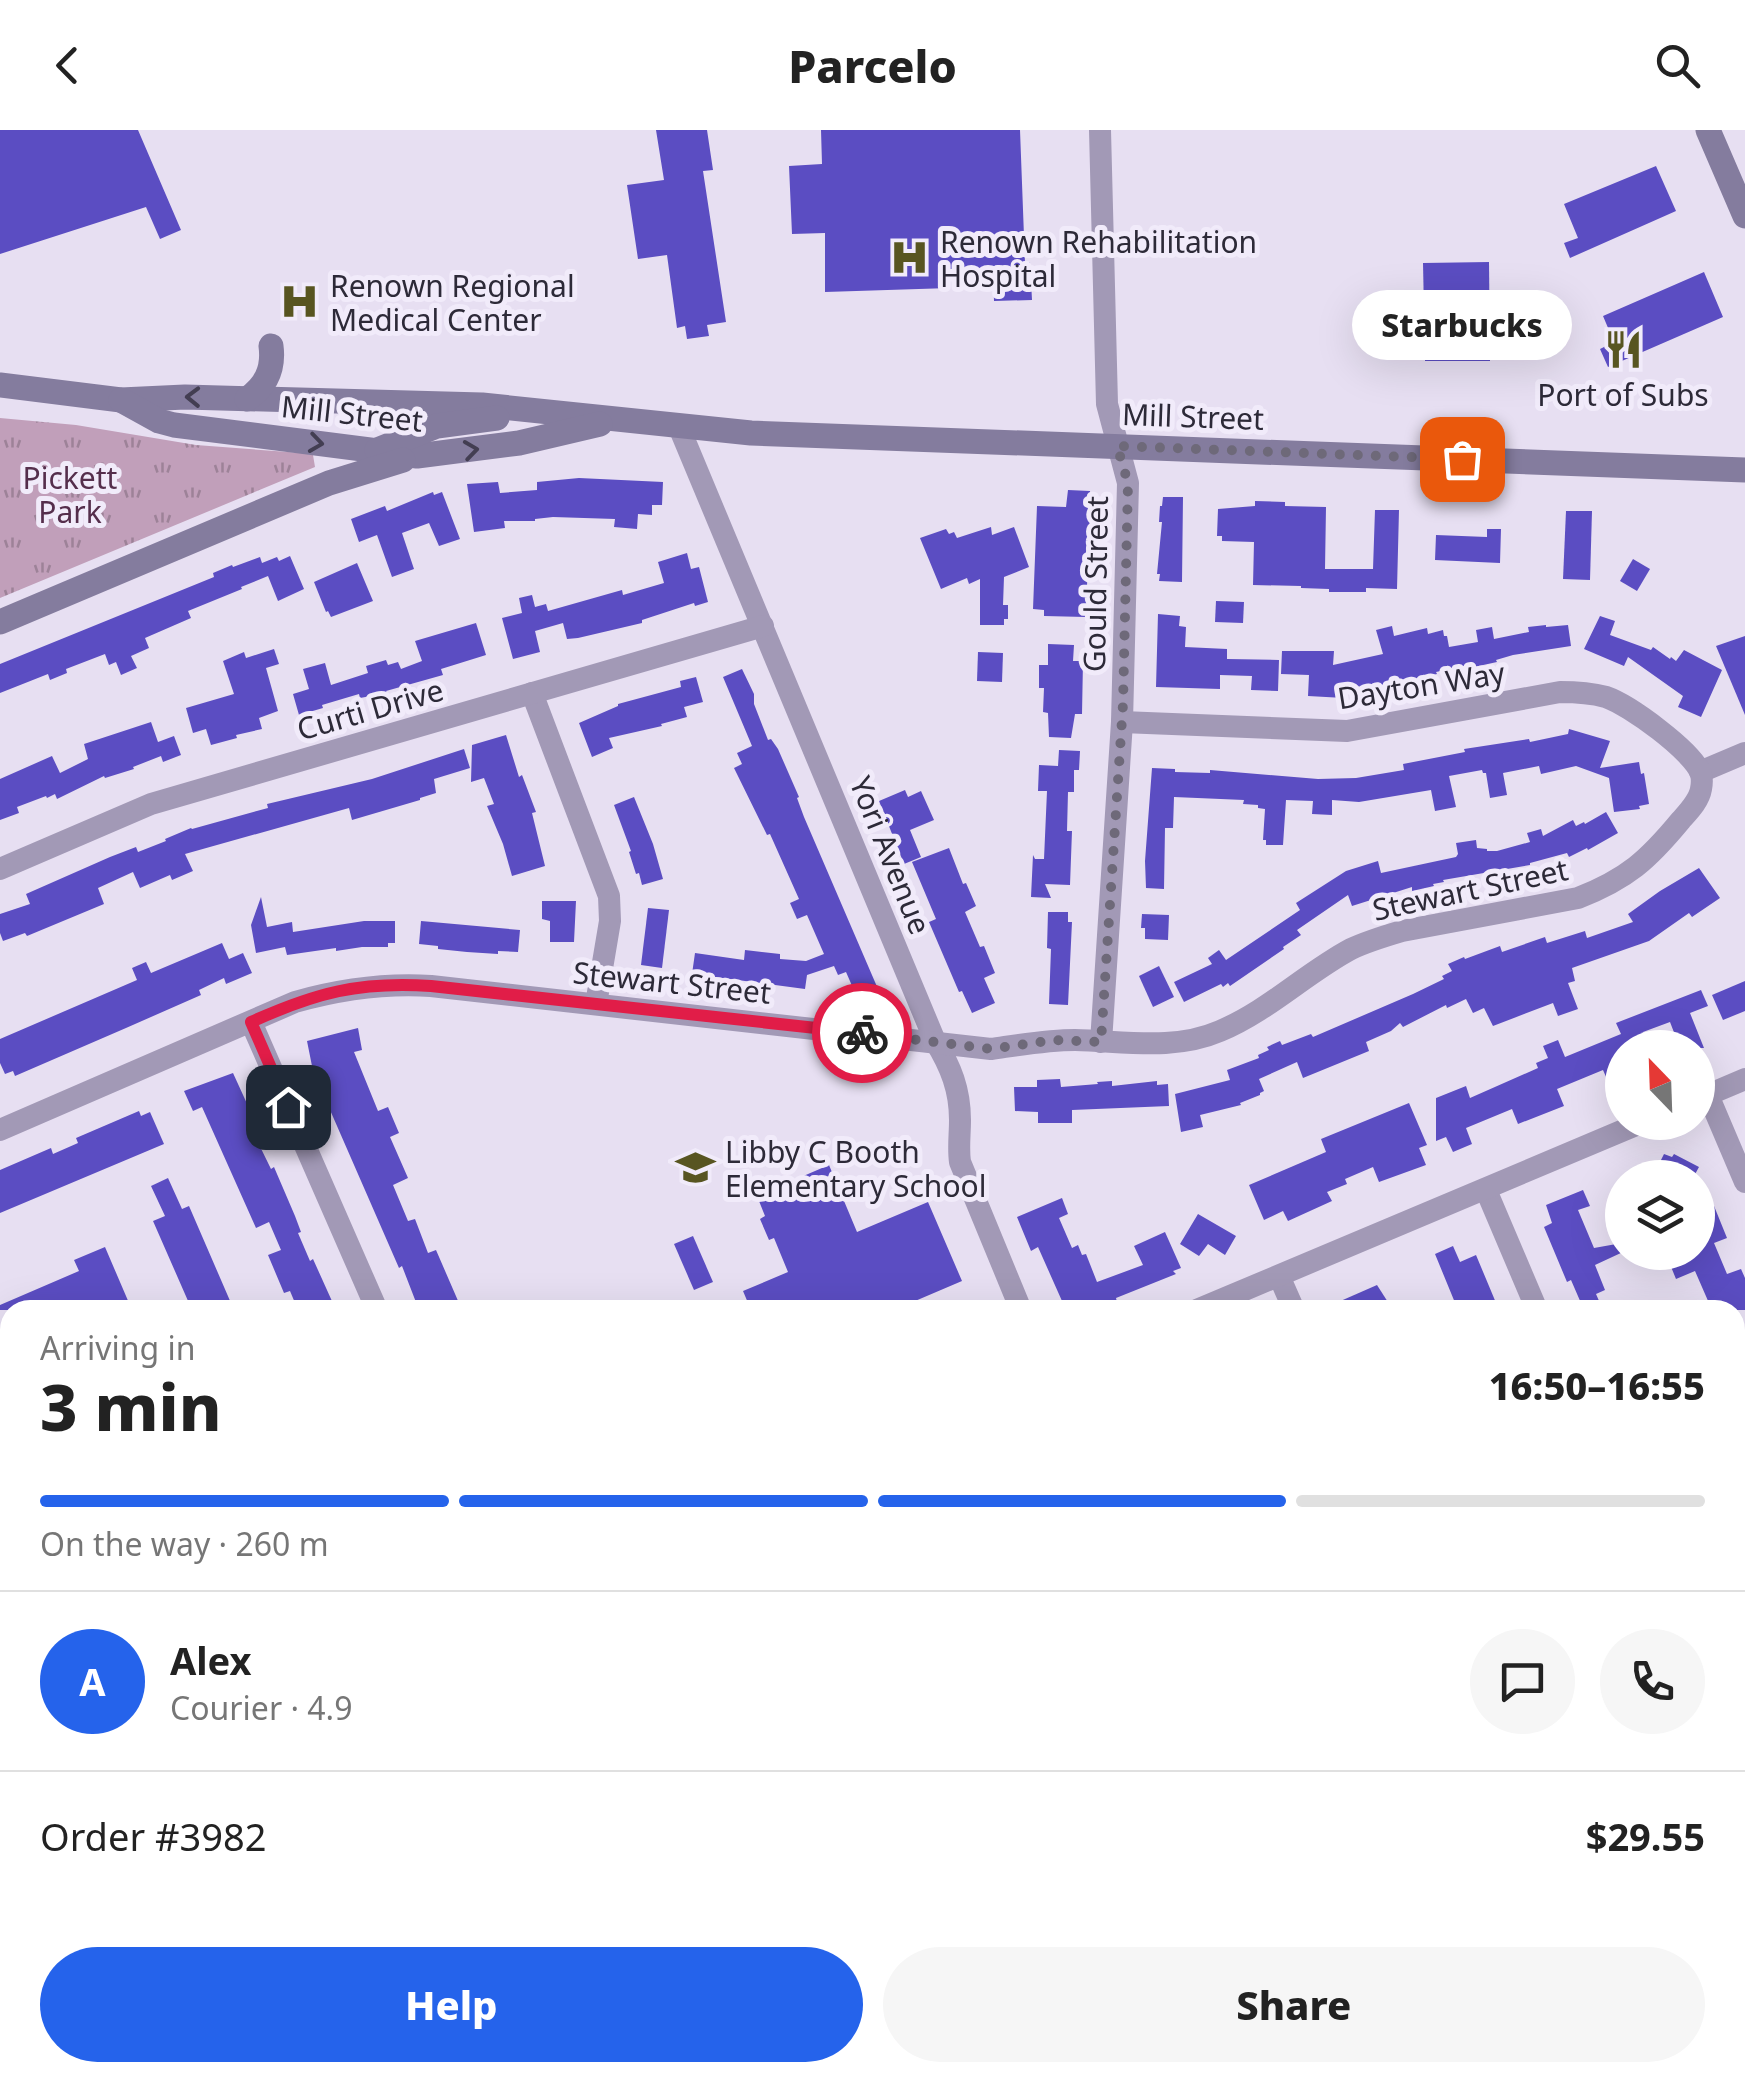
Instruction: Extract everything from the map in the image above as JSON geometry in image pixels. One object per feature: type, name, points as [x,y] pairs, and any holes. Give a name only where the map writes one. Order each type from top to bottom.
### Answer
[{"type":"main road","points":[[1708,130],[1745,216]]},
{"type":"main road","points":[[247,399],[267,378],[272,346]]},
{"type":"main road","name":"Mill Street","points":[[0,384],[121,400],[164,397],[465,404],[751,433],[1745,470]]},
{"type":"main road","name":"Mill Street","points":[[121,400],[174,425],[418,456],[519,443],[587,426],[639,422]]},
{"type":"main road","points":[[329,482],[374,451],[437,426],[567,414]]},
{"type":"main road","points":[[0,622],[329,482],[418,456]]},
{"type":"street","name":"Gould Street","points":[[1100,130],[1107,404],[1128,483],[1122,722],[1101,1042]]},
{"type":"street","name":"Yori Avenue","points":[[679,427],[935,1041],[950,1065],[957,1088],[960,1162],[1017,1300]]},
{"type":"street","name":"Curti Drive","points":[[0,870],[152,804],[764,626]]},
{"type":"street","name":"Dayton Way","points":[[1122,722],[1347,732],[1560,692],[1583,692],[1626,705],[1644,717],[1694,761],[1700,772]]},
{"type":"street","points":[[532,693],[609,896],[610,921],[596,1004]]},
{"type":"street","points":[[1700,772],[1745,753]]},
{"type":"street","name":"Stewart Street","points":[[0,1130],[295,1002],[369,986],[431,986],[991,1049],[1054,1040],[1166,1044],[1194,1040],[1242,1020],[1350,950],[1375,939],[1578,898],[1604,888],[1649,857],[1674,829],[1698,799],[1702,786],[1700,772]]},
{"type":"street","points":[[251,1022],[373,1300]]},
{"type":"street","points":[[1715,1092],[1745,1079]]},
{"type":"street","points":[[1715,1121],[1745,1182]]},
{"type":"street","points":[[1221,1300],[1605,1138]]},
{"type":"street","points":[[1486,1190],[1533,1300]]},
{"type":"street","points":[[1279,1276],[1290,1300]]},
{"type":"green space","name":"Pickett Park","points":[[0,418],[76,425],[196,445],[302,453],[313,455],[315,467],[0,598]]},
{"type":"building","points":[[0,130],[138,130],[181,230],[160,239],[146,207],[0,254]]},
{"type":"building","points":[[656,130],[707,130],[713,170],[703,171],[726,322],[707,325],[709,336],[687,339],[685,326],[677,328],[667,255],[638,259],[627,185],[664,180]]},
{"type":"building","points":[[821,130],[1020,130],[1025,263],[1030,262],[1032,300],[994,301],[993,270],[949,271],[950,288],[825,292],[825,233],[792,234],[789,166],[822,164]]},
{"type":"building","points":[[1656,166],[1676,211],[1570,258],[1564,243],[1578,238],[1564,204]]},
{"type":"building","points":[[1489,262],[1490,361],[1425,361],[1423,263]]},
{"type":"building","points":[[1704,272],[1723,317],[1608,367],[1600,349],[1614,342],[1603,316]]},
{"type":"building","points":[[579,478],[663,482],[662,505],[652,505],[652,515],[638,514],[637,529],[614,527],[615,519],[553,517],[504,521],[505,528],[474,532],[467,484],[498,482],[500,493],[537,490],[537,482]]},
{"type":"building","points":[[1068,490],[1090,491],[1086,617],[1044,616],[1044,610],[1033,609],[1037,506],[1066,507]]},
{"type":"building","points":[[442,492],[460,539],[439,546],[429,523],[402,533],[414,569],[392,577],[377,535],[359,542],[351,519],[385,506],[387,511]]},
{"type":"building","points":[[1163,497],[1183,497],[1182,582],[1159,581],[1157,574]]},
{"type":"building","points":[[1255,501],[1326,507],[1325,569],[1373,569],[1375,510],[1399,510],[1397,589],[1329,592],[1301,586],[1253,585],[1254,542],[1222,541],[1222,536],[1217,536],[1218,509],[1255,506]]},
{"type":"building","points":[[1566,511],[1592,511],[1590,580],[1563,579]]},
{"type":"building","points":[[991,527],[992,535],[1014,527],[1029,567],[1004,577],[1003,605],[1008,605],[1008,619],[1004,619],[1004,625],[980,625],[980,579],[969,584],[967,578],[941,589],[920,538],[946,529],[957,538]]},
{"type":"building","points":[[1487,529],[1501,529],[1500,563],[1435,560],[1436,535],[1487,537]]},
{"type":"building","points":[[687,553],[691,569],[699,567],[708,602],[578,638],[567,639],[563,623],[535,631],[540,652],[513,659],[502,618],[522,613],[519,598],[532,595],[535,607],[546,604],[548,611],[622,590],[623,595],[664,583],[658,562]]},
{"type":"building","points":[[290,556],[304,589],[278,601],[268,576],[188,611],[191,618],[145,638],[149,648],[131,656],[137,668],[121,675],[116,662],[109,665],[105,654],[66,669],[67,673],[50,680],[48,674],[0,693],[0,664],[214,577],[213,573],[232,565],[260,557],[262,563]]},
{"type":"building","points":[[1633,559],[1650,569],[1637,591],[1620,581]]},
{"type":"building","points":[[357,563],[373,601],[331,617],[314,582]]},
{"type":"building","points":[[1216,601],[1244,602],[1243,623],[1215,622]]},
{"type":"building","points":[[1158,614],[1180,616],[1179,626],[1186,627],[1185,647],[1227,649],[1227,659],[1279,660],[1278,691],[1251,690],[1252,676],[1220,675],[1220,689],[1156,687]]},
{"type":"building","points":[[1600,616],[1615,621],[1610,635],[1651,650],[1653,647],[1676,661],[1684,650],[1722,670],[1701,717],[1678,707],[1683,696],[1628,657],[1624,666],[1584,649]]},
{"type":"building","points":[[476,623],[486,655],[441,669],[443,675],[387,693],[360,698],[359,694],[299,715],[293,694],[309,689],[303,669],[325,663],[331,685],[368,673],[366,666],[386,660],[388,665],[398,662],[401,669],[422,661],[415,641]]},
{"type":"building","points":[[1546,625],[1568,625],[1571,646],[1513,655],[1374,689],[1373,686],[1344,692],[1344,698],[1308,696],[1309,675],[1281,674],[1282,651],[1334,651],[1333,665],[1383,654],[1376,630],[1392,626],[1394,636],[1427,628],[1428,634],[1443,630],[1449,647],[1478,642],[1476,630],[1492,627],[1494,639]]},
{"type":"building","points":[[1745,636],[1745,715],[1716,646]]},
{"type":"building","points":[[1048,644],[1074,645],[1073,661],[1083,661],[1082,714],[1075,714],[1071,738],[1049,737],[1048,713],[1043,712],[1044,688],[1039,688],[1039,665],[1048,665]]},
{"type":"building","points":[[274,649],[279,664],[266,668],[278,711],[259,718],[262,729],[211,745],[206,729],[193,733],[186,708],[234,694],[223,661],[244,652],[246,658]]},
{"type":"building","points":[[978,652],[1003,653],[1002,682],[977,681]]},
{"type":"building","points":[[742,669],[768,740],[778,749],[881,996],[860,1004],[846,972],[838,975],[834,966],[807,975],[805,989],[692,974],[695,953],[744,960],[745,950],[806,961],[824,954],[807,915],[797,919],[790,903],[799,899],[734,768],[742,764],[737,753],[752,746],[723,677]]},
{"type":"building","points":[[696,677],[703,702],[684,707],[687,717],[609,738],[613,748],[592,757],[579,723],[618,704],[681,687],[680,681]]},
{"type":"building","points":[[151,722],[158,742],[174,736],[181,755],[163,762],[161,756],[134,769],[104,776],[57,799],[55,794],[46,796],[17,807],[19,813],[0,820],[0,779],[52,756],[60,773],[88,759],[84,744]]},
{"type":"building","points":[[1569,729],[1610,741],[1600,768],[1639,762],[1649,804],[1614,812],[1609,778],[1576,766],[1541,774],[1539,766],[1503,773],[1507,795],[1490,798],[1486,773],[1482,770],[1449,776],[1456,807],[1435,811],[1431,790],[1359,802],[1332,800],[1332,815],[1312,814],[1313,801],[1286,800],[1283,845],[1266,845],[1265,809],[1258,805],[1243,804],[1244,800],[1174,797],[1173,828],[1165,828],[1164,889],[1146,888],[1152,768],[1356,778],[1404,770],[1403,764],[1465,752],[1464,749],[1568,734]]},
{"type":"building","points":[[506,735],[519,777],[522,775],[536,812],[532,813],[545,866],[512,876],[487,806],[494,804],[484,778],[471,782],[472,745]]},
{"type":"building","points":[[464,749],[470,768],[434,779],[436,793],[420,800],[352,820],[349,808],[185,854],[193,871],[172,880],[170,875],[140,888],[133,872],[98,888],[104,904],[27,936],[25,933],[3,941],[0,914],[30,904],[26,894],[110,857],[136,847],[138,852],[191,828],[268,808],[267,804],[372,779]]},
{"type":"building","points":[[1059,750],[1080,751],[1079,770],[1074,770],[1074,792],[1068,792],[1067,831],[1072,831],[1070,885],[1045,884],[1051,898],[1031,897],[1033,855],[1035,859],[1044,859],[1047,791],[1038,791],[1039,765],[1058,766]]},
{"type":"building","points":[[905,790],[908,797],[921,791],[934,820],[910,830],[921,857],[904,864],[879,801]]},
{"type":"building","points":[[634,797],[663,879],[642,885],[614,805]]},
{"type":"building","points":[[1606,812],[1618,833],[1588,850],[1569,857],[1567,853],[1530,865],[1443,880],[1412,891],[1412,887],[1352,906],[1348,895],[1297,930],[1301,935],[1284,949],[1230,986],[1221,984],[1184,1002],[1174,982],[1212,964],[1208,958],[1219,950],[1226,960],[1300,910],[1296,903],[1346,871],[1378,861],[1381,873],[1456,857],[1456,843],[1476,840],[1477,848],[1497,851],[1530,842],[1527,833],[1541,829],[1543,836],[1573,820],[1576,826],[1585,824]]},
{"type":"building","points":[[949,848],[976,906],[965,912],[995,973],[984,978],[995,1003],[972,1013],[929,922],[936,919],[912,862]]},
{"type":"building","points":[[1699,868],[1720,898],[1692,917],[1689,913],[1649,941],[1572,968],[1575,981],[1568,983],[1578,1009],[1558,1016],[1553,1003],[1493,1026],[1484,1008],[1473,1013],[1466,999],[1447,1008],[1446,1005],[1366,1042],[1369,1051],[1303,1078],[1297,1062],[1259,1079],[1264,1091],[1260,1095],[1241,1105],[1200,1115],[1203,1127],[1181,1132],[1175,1094],[1230,1080],[1227,1070],[1259,1058],[1269,1050],[1267,1047],[1311,1034],[1313,1037],[1413,994],[1444,979],[1442,976],[1452,971],[1448,964],[1464,957],[1500,946],[1502,952],[1545,937],[1547,943],[1585,931],[1587,938],[1633,922],[1628,914]]},
{"type":"building","points":[[261,897],[267,927],[292,922],[293,932],[364,921],[395,921],[395,943],[388,943],[388,947],[336,948],[287,955],[285,947],[256,953],[251,925]]},
{"type":"building","points":[[542,901],[576,901],[574,942],[550,942],[550,921],[542,919]]},
{"type":"building","points":[[648,908],[669,910],[662,968],[641,965]]},
{"type":"building","points":[[1048,912],[1068,912],[1068,922],[1072,922],[1068,1005],[1049,1004]]},
{"type":"building","points":[[1142,914],[1169,915],[1168,940],[1145,939]]},
{"type":"building","points":[[421,921],[520,930],[518,952],[467,952],[419,944]]},
{"type":"building","points":[[222,943],[229,959],[243,953],[252,973],[226,984],[224,978],[199,990],[201,995],[126,1028],[15,1076],[13,1071],[5,1074],[0,1063],[0,1039],[137,980],[132,968],[146,962],[151,973]]},
{"type":"building","points":[[1159,966],[1174,997],[1153,1007],[1139,976]]},
{"type":"building","points":[[1745,981],[1745,1011],[1723,1020],[1712,995]]},
{"type":"building","points":[[1701,990],[1708,1006],[1690,1013],[1697,1030],[1673,1030],[1670,1022],[1648,1030],[1619,1030],[1616,1023]]},
{"type":"building","points":[[358,1028],[362,1050],[354,1052],[378,1111],[388,1107],[399,1133],[390,1137],[408,1178],[393,1185],[408,1221],[415,1219],[428,1253],[436,1250],[458,1300],[415,1300],[313,1071],[307,1041]]},
{"type":"building","points":[[1558,1040],[1565,1057],[1605,1041],[1605,1075],[1603,1070],[1557,1089],[1564,1106],[1518,1124],[1512,1109],[1466,1128],[1472,1144],[1453,1152],[1446,1137],[1436,1141],[1436,1098],[1466,1086],[1470,1098],[1538,1068],[1536,1063],[1548,1058],[1543,1046]]},
{"type":"building","points":[[233,1073],[254,1119],[248,1122],[271,1169],[274,1167],[310,1261],[313,1259],[331,1300],[294,1300],[290,1291],[284,1293],[268,1255],[281,1250],[269,1222],[256,1228],[202,1107],[193,1111],[184,1091]]},
{"type":"building","points":[[1060,1079],[1061,1087],[1157,1081],[1157,1085],[1168,1084],[1169,1106],[1072,1110],[1072,1123],[1038,1123],[1038,1112],[1015,1111],[1014,1087],[1037,1087],[1037,1080]]},
{"type":"building","points":[[1409,1103],[1427,1145],[1419,1148],[1426,1165],[1379,1182],[1373,1167],[1327,1192],[1332,1201],[1288,1221],[1283,1211],[1264,1220],[1249,1185],[1326,1152],[1321,1139]]},
{"type":"building","points":[[139,1111],[141,1116],[150,1112],[164,1144],[0,1213],[0,1170],[51,1148],[53,1154],[78,1143],[76,1138]]},
{"type":"building","points":[[1664,1154],[1674,1154],[1686,1160],[1661,1160]]},
{"type":"building","points":[[829,1165],[857,1232],[928,1202],[962,1281],[917,1300],[747,1300],[743,1291],[788,1272],[774,1238],[769,1240],[760,1219],[765,1216],[757,1196]]},
{"type":"building","points":[[168,1178],[182,1209],[189,1206],[230,1300],[188,1300],[153,1221],[165,1216],[151,1186]]},
{"type":"building","points":[[1583,1190],[1590,1206],[1578,1210],[1594,1248],[1605,1246],[1605,1260],[1595,1265],[1605,1290],[1596,1294],[1599,1300],[1580,1300],[1571,1280],[1567,1282],[1544,1227],[1552,1223],[1546,1205]]},
{"type":"building","points":[[1062,1198],[1068,1214],[1059,1218],[1072,1248],[1078,1245],[1082,1255],[1086,1254],[1097,1282],[1143,1265],[1134,1246],[1165,1232],[1181,1268],[1173,1271],[1176,1274],[1116,1300],[1062,1300],[1038,1247],[1031,1251],[1017,1217]]},
{"type":"building","points":[[1715,1208],[1727,1238],[1715,1243]]},
{"type":"building","points":[[1198,1214],[1236,1236],[1225,1255],[1208,1244],[1199,1256],[1180,1244]]},
{"type":"building","points":[[693,1236],[713,1282],[694,1290],[674,1244]]},
{"type":"building","points":[[1715,1245],[1727,1274],[1741,1269],[1745,1300],[1708,1300],[1695,1271],[1676,1279],[1672,1270],[1715,1270]]},
{"type":"building","points":[[1453,1246],[1460,1262],[1476,1255],[1495,1300],[1454,1300],[1435,1254]]},
{"type":"building","points":[[105,1247],[128,1300],[12,1300],[79,1271],[74,1260]]},
{"type":"building","points":[[1377,1285],[1387,1300],[1343,1300]]},
{"type":"way so far","points":[[862,1033],[991,1049],[1054,1040],[1101,1042],[1123,704],[1128,483],[1117,446],[1462,459]]},
{"type":"place","name":"Renown Rehabilitation Hospital","points":[[910,258]]},
{"type":"place","name":"Renown Regional Medical Center","points":[[300,302]]},
{"type":"place","name":"Port of Subs","points":[[1623,350]]},
{"type":"place","name":"Starbucks","points":[[1462,459]]},
{"type":"place","name":"Libby C Booth Elementary School","points":[[695,1168]]},
{"type":"route","points":[[288,1107],[251,1022],[295,1002],[369,986],[431,986],[862,1033]]}]
